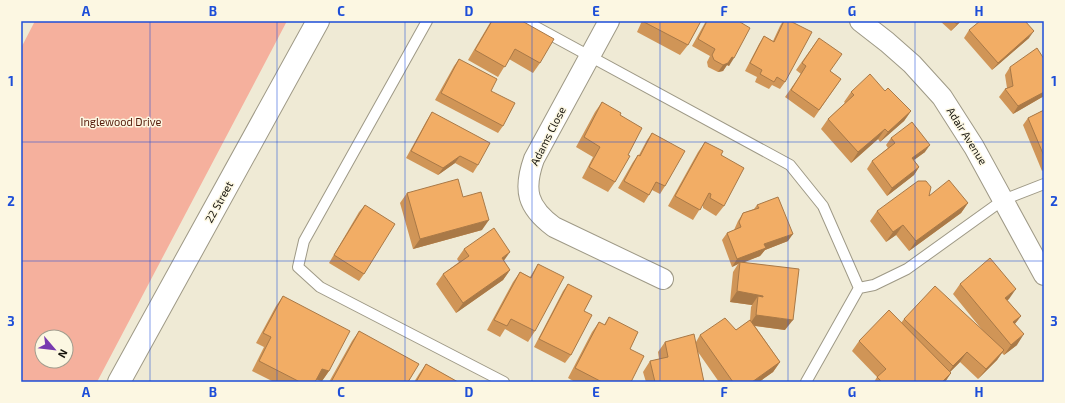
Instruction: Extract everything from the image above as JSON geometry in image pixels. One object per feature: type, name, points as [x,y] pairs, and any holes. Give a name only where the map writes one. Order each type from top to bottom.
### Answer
[{"type":"main road","name":"22 Street","points":[[120,382],[318,21]]},
{"type":"street","name":"Adams Close","points":[[609,21],[534,159],[530,172],[530,198],[535,210],[542,218],[554,227],[663,279]]},
{"type":"street","name":"Adair Avenue","points":[[860,21],[912,64],[942,97],[974,147],[1044,275]]},
{"type":"lane","points":[[426,21],[304,241],[298,267],[320,287],[504,382]]},
{"type":"lane","points":[[525,21],[790,165],[823,206],[859,288]]},
{"type":"lane","points":[[806,382],[859,288],[874,285],[907,269],[1003,200],[1044,184]]},
{"type":"green space","name":"Inglewood Drive","points":[[35,21],[287,21],[97,382],[21,382],[21,48]]},
{"type":"building","points":[[492,21],[522,21],[554,39],[540,63],[515,49],[505,67],[475,50]]},
{"type":"building","points":[[644,21],[701,21],[688,45]]},
{"type":"building","points":[[707,21],[741,21],[740,22],[750,28],[734,58],[732,57],[728,63],[723,65],[714,60],[712,55],[715,49],[698,39]]},
{"type":"building","points":[[784,21],[790,21],[812,32],[785,82],[777,77],[774,82],[760,74],[762,70],[750,63],[764,36],[774,42]]},
{"type":"building","points":[[980,21],[1025,21],[1034,31],[998,63],[969,30]]},
{"type":"building","points":[[819,38],[842,54],[830,71],[841,79],[819,110],[791,90],[806,66],[802,63]]},
{"type":"building","points":[[1037,48],[1044,59],[1044,92],[1018,106],[1005,89],[1013,86],[1010,67]]},
{"type":"building","points":[[459,59],[497,79],[491,91],[515,103],[503,126],[441,93]]},
{"type":"building","points":[[870,74],[885,91],[888,88],[911,111],[888,132],[885,129],[858,152],[828,119],[854,95],[851,92]]},
{"type":"building","points":[[602,102],[642,128],[628,155],[630,156],[615,182],[589,167],[600,147],[584,137]]},
{"type":"building","points":[[1044,110],[1044,156],[1028,118]]},
{"type":"building","points":[[432,112],[490,143],[478,165],[460,156],[443,168],[411,151]]},
{"type":"building","points":[[912,122],[930,145],[912,158],[919,167],[892,188],[872,161],[895,143],[891,138]]},
{"type":"building","points":[[652,133],[685,151],[665,186],[656,182],[649,195],[624,181],[638,155],[640,156]]},
{"type":"building","points":[[705,142],[723,151],[721,155],[744,168],[724,206],[710,198],[711,194],[709,193],[700,210],[675,196]]},
{"type":"building","points":[[458,179],[463,197],[481,192],[489,220],[420,239],[407,193]]},
{"type":"building","points":[[949,180],[968,203],[916,241],[903,225],[893,232],[877,211],[918,181],[926,181],[931,187],[929,196]]},
{"type":"building","points":[[778,197],[793,234],[764,244],[766,248],[737,259],[727,233],[741,227],[739,222],[743,213],[759,208],[757,205]]},
{"type":"building","points":[[365,205],[395,224],[364,274],[334,255]]},
{"type":"building","points":[[494,228],[510,252],[502,258],[510,270],[463,303],[443,274],[469,256],[464,249]]},
{"type":"building","points":[[990,258],[1016,289],[1005,298],[1021,316],[1013,322],[1024,334],[1011,345],[960,284]]},
{"type":"building","points":[[740,262],[799,269],[793,320],[756,315],[758,296],[763,296],[737,291]]},
{"type":"building","points":[[538,264],[564,277],[535,331],[511,319],[507,326],[494,320],[520,272],[531,278]]},
{"type":"building","points":[[568,284],[592,296],[584,311],[592,315],[571,355],[539,339]]},
{"type":"building","points":[[935,286],[1004,350],[986,369],[967,352],[953,366],[904,319]]},
{"type":"building","points":[[283,296],[350,331],[329,371],[322,369],[315,382],[300,382],[259,361],[271,337],[263,333]]},
{"type":"building","points":[[889,310],[951,373],[942,382],[882,382],[877,377],[886,369],[859,341]]},
{"type":"building","points":[[609,317],[638,332],[630,349],[644,356],[631,382],[602,382],[575,368],[599,322],[605,325]]},
{"type":"building","points":[[725,318],[736,330],[750,320],[780,362],[752,382],[733,382],[700,335]]},
{"type":"building","points":[[359,331],[419,364],[408,382],[331,382]]},
{"type":"building","points":[[694,334],[704,382],[655,382],[650,361],[668,357],[665,342]]},
{"type":"building","points":[[426,364],[458,382],[416,382]]}]
